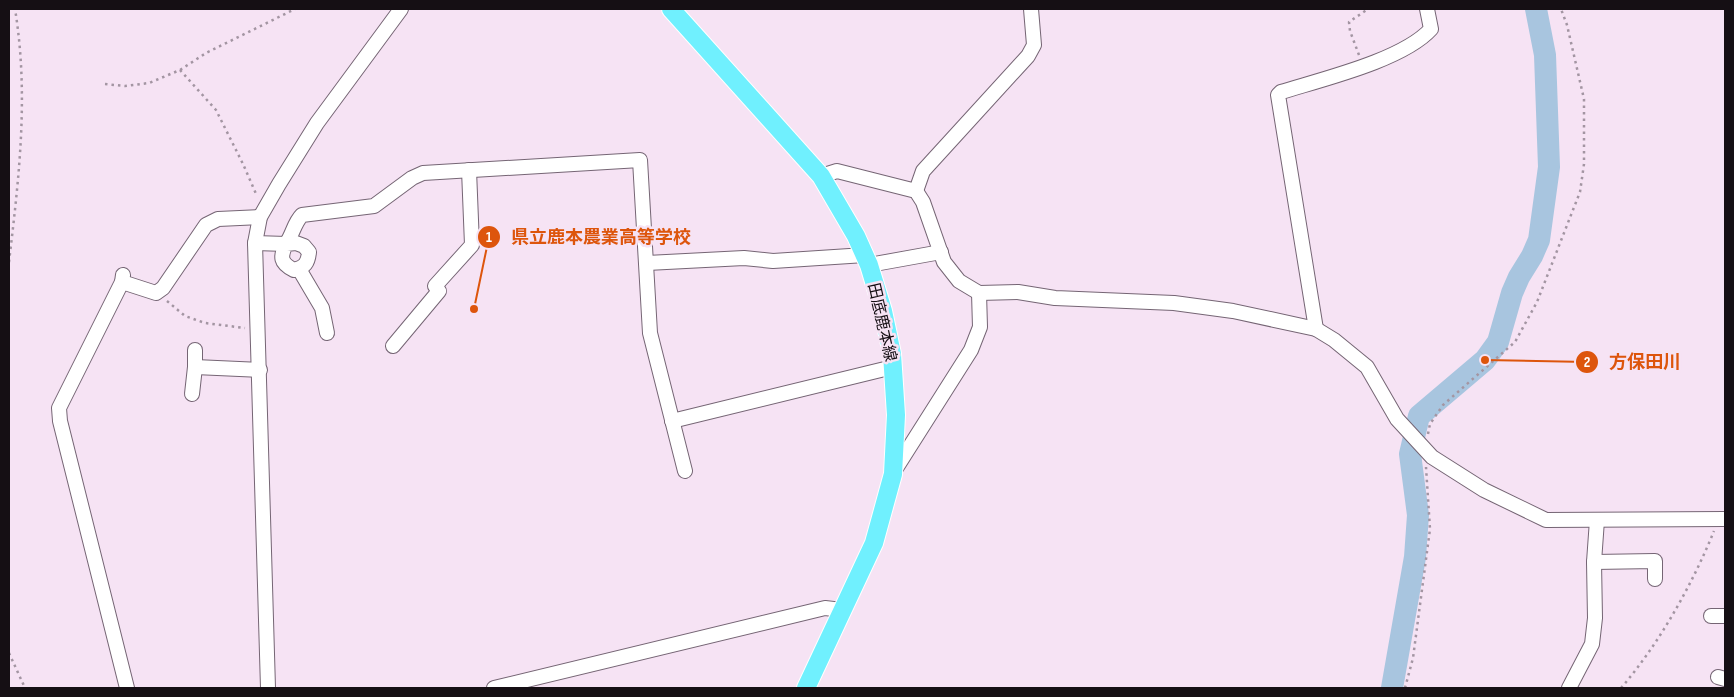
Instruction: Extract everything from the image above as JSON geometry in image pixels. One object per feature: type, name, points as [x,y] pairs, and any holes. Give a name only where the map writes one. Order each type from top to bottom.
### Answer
[{"type":"main road","name":"田底鹿本線","points":[[672,9],[822,176],[856,236],[867,260],[883,310],[892,354],[896,414],[893,474],[874,543],[806,688]]},
{"type":"street","points":[[268,688],[255,243],[262,214],[317,123],[401,9]]},
{"type":"street","points":[[916,191],[922,171],[1028,56],[1034,44],[1031,9]]},
{"type":"street","points":[[1316,329],[1278,95],[1281,92],[1400,51],[1422,38],[1431,29],[1427,9]]},
{"type":"street","points":[[255,243],[286,244],[296,242],[304,246],[309,252],[308,261],[299,269],[294,270],[288,266],[282,259],[282,253],[286,244],[292,236],[296,220],[302,215],[374,206],[412,178],[423,173],[640,160],[650,333],[685,471]]},
{"type":"street","points":[[393,346],[440,292],[434,286],[472,245],[468,170]]},
{"type":"street","points":[[822,176],[837,171],[916,191],[923,202],[944,262],[959,281],[980,292],[1018,292],[1055,298],[1174,303],[1233,311],[1316,329],[1334,340],[1367,367],[1398,419],[1432,457],[1484,490],[1546,520],[1722,519]]},
{"type":"street","points":[[127,688],[60,421],[59,408],[122,279],[156,293],[163,288],[206,225],[218,219],[262,214]]},
{"type":"street","points":[[647,263],[744,258],[773,261],[867,260],[941,252]]},
{"type":"street","points":[[299,269],[322,308],[327,332]]},
{"type":"street","points":[[893,474],[971,350],[980,327],[980,292]]},
{"type":"street","points":[[192,394],[195,350]]},
{"type":"street","points":[[195,366],[260,370]]},
{"type":"street","points":[[672,421],[893,367]]},
{"type":"street","points":[[1569,688],[1592,644],[1595,618],[1594,562],[1597,520]]},
{"type":"street","points":[[1594,562],[1655,561],[1655,579]]},
{"type":"street","points":[[494,688],[825,608],[842,610]]},
{"type":"path","points":[[9,262],[21,163],[22,134],[22,61],[15,9]]},
{"type":"path","points":[[105,84],[125,86],[149,83],[180,70],[206,53],[295,9]]},
{"type":"path","points":[[1361,66],[1349,22],[1368,9]]},
{"type":"path","points":[[1405,688],[1412,658],[1430,529],[1424,448],[1430,424],[1443,406],[1515,342],[1536,302],[1580,192],[1584,164],[1584,99],[1567,25],[1561,9]]},
{"type":"path","points":[[180,70],[216,110],[243,164],[262,214]]},
{"type":"path","points":[[156,293],[185,316],[204,322],[258,330]]},
{"type":"path","points":[[1621,688],[1653,646],[1685,592],[1722,519]]},
{"type":"path","points":[[9,653],[25,688]]},
{"type":"waterway","points":[[1392,688],[1415,557],[1418,515],[1410,454],[1419,416],[1485,360],[1498,342],[1512,293],[1539,240],[1549,167],[1545,55],[1536,9]]},
{"type":"place","name":"県立鹿本農業高等学校","points":[[474,309]]},
{"type":"place","name":"方保田川","points":[[1485,360]]}]
